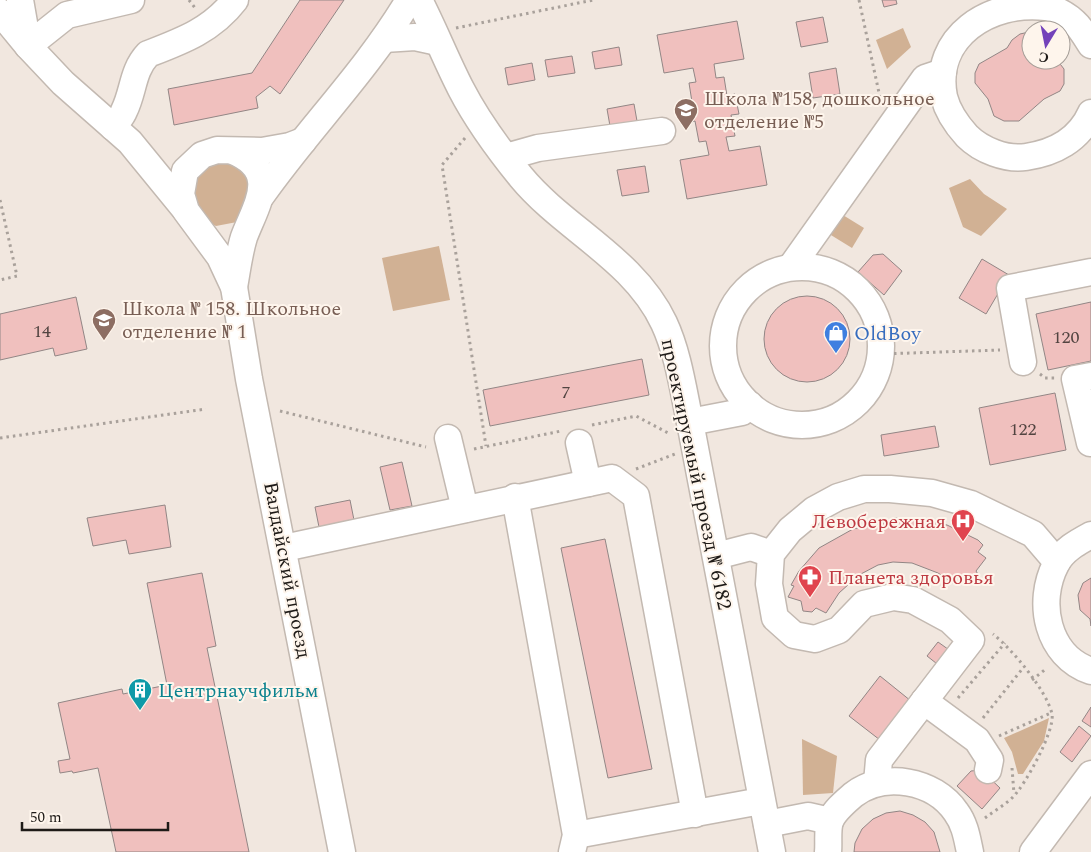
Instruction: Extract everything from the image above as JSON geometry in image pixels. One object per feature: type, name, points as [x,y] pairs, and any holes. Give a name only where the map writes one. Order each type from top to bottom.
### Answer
[{"type":"street","points":[[20,0],[28,46]]},
{"type":"street","points":[[28,46],[67,15],[132,0]]},
{"type":"street","points":[[121,135],[124,112],[135,72],[148,54],[186,39],[208,27],[225,13],[234,0]]},
{"type":"street","name":"Валдайский проезд","points":[[189,215],[207,228],[225,231],[242,225],[302,141],[347,89],[384,39],[409,0]]},
{"type":"street","name":"проектируемый проезд № 6182","points":[[419,0],[446,35],[461,90],[506,157],[523,178],[613,259],[643,290],[663,322],[675,354],[684,430],[716,556],[772,852]]},
{"type":"street","points":[[1086,30],[1057,10],[1033,2],[1007,2],[983,11],[963,26],[949,47],[943,72],[944,98],[955,122],[972,141],[995,154],[1021,158],[1046,154],[1070,142],[1087,122],[1091,113]]},
{"type":"street","points":[[0,12],[28,46],[63,82],[121,135],[189,215]]},
{"type":"street","points":[[384,39],[446,35]]},
{"type":"street","points":[[791,267],[925,78],[943,72]]},
{"type":"street","points":[[506,157],[538,148],[662,131]]},
{"type":"street","points":[[121,135],[166,157],[183,158],[217,150],[233,152],[262,151],[290,146],[302,141]]},
{"type":"street","points":[[233,152],[247,159],[257,171],[262,187],[258,205]]},
{"type":"street","name":"Валдайский проезд","points":[[202,155],[190,165],[182,178],[181,194],[189,215],[220,257],[234,287],[250,379],[342,852]]},
{"type":"street","name":"Валдайский проезд","points":[[234,287],[244,238],[258,205]]},
{"type":"street","points":[[791,267],[818,268],[843,277],[863,294],[877,317],[882,343],[881,354],[879,369],[867,392],[848,411],[824,422],[798,425],[772,419],[750,405],[733,385],[724,361],[723,335],[731,311],[746,290],[767,275],[791,267]]},
{"type":"street","points":[[1022,356],[1010,288],[1091,272]]},
{"type":"street","points":[[1083,378],[1090,443]]},
{"type":"street","points":[[684,430],[742,412],[750,405]]},
{"type":"street","points":[[580,433],[600,480]]},
{"type":"street","points":[[450,446],[465,509]]},
{"type":"street","points":[[284,548],[600,480],[636,496],[694,814]]},
{"type":"street","points":[[878,783],[879,760],[971,640],[950,620],[913,600],[893,596],[864,604],[839,630],[815,639],[794,635],[775,618],[769,584],[772,554],[790,530],[814,510],[838,497],[864,489],[890,489],[932,493],[971,504],[1033,534],[1057,562]]},
{"type":"street","points":[[515,497],[574,843],[694,814],[764,812],[808,816],[830,821]]},
{"type":"street","points":[[1091,535],[1074,544],[1057,562],[1047,585],[1045,609],[1051,633],[1064,653],[1091,671]]},
{"type":"street","points":[[716,556],[751,547],[772,554]]},
{"type":"street","points":[[924,701],[969,735],[985,750],[990,760],[988,770]]},
{"type":"street","points":[[1033,852],[1091,774]]},
{"type":"street","points":[[828,852],[830,821],[842,804],[858,791],[878,783],[899,781],[921,785],[946,801],[956,812],[968,842]]},
{"type":"path","points":[[189,0],[196,10]]},
{"type":"path","points":[[446,35],[593,0]]},
{"type":"path","points":[[859,0],[870,41],[883,109],[890,127]]},
{"type":"path","points":[[469,134],[442,165],[486,446]]},
{"type":"path","points":[[0,201],[17,276],[0,280]]},
{"type":"path","points":[[881,354],[1022,356],[1045,378],[1083,378]]},
{"type":"path","points":[[0,438],[206,409]]},
{"type":"path","points":[[280,411],[450,446],[486,446],[580,433],[636,416],[684,430]]},
{"type":"path","points":[[600,480],[680,452]]},
{"type":"path","points":[[968,842],[1014,796],[1047,742],[1051,713],[1043,695],[1005,643],[991,633]]},
{"type":"path","points":[[954,702],[1005,643]]},
{"type":"path","points":[[969,735],[1023,668]]},
{"type":"path","points":[[996,737],[1051,713]]},
{"type":"shaded area","points":[[903,28],[911,47],[887,69],[876,40]]},
{"type":"shaded area","points":[[225,155],[256,182],[237,222],[216,226],[197,217],[187,178]]},
{"type":"shaded area","points":[[970,179],[984,194],[1007,209],[981,236],[963,227],[949,188]]},
{"type":"shaded area","points":[[838,212],[864,228],[852,248],[826,232]]},
{"type":"shaded area","points":[[439,246],[450,300],[393,311],[382,258]]},
{"type":"shaded area","points":[[1049,718],[1044,741],[1023,774],[1018,774],[1012,752],[1004,738]]},
{"type":"shaded area","points":[[802,739],[837,756],[833,793],[803,795]]},
{"type":"building","points":[[300,0],[344,0],[280,94],[270,86],[256,97],[258,108],[174,125],[168,89],[252,73]]},
{"type":"building","points":[[882,0],[896,0],[897,4],[884,7]]},
{"type":"building","points":[[823,17],[828,42],[801,47],[796,22]]},
{"type":"building","points":[[737,21],[744,59],[714,64],[716,78],[724,77],[727,96],[735,94],[739,114],[731,115],[735,136],[726,137],[729,151],[760,146],[767,185],[687,199],[680,160],[709,155],[706,141],[699,142],[695,121],[688,123],[685,103],[692,102],[689,83],[696,82],[693,68],[664,73],[657,35]]},
{"type":"building","points":[[1020,34],[1021,70],[1064,70],[1064,84],[1060,91],[1044,99],[1019,121],[1004,121],[994,116],[988,99],[975,83],[975,73],[979,64],[1007,48],[1012,40]]},
{"type":"building","points":[[619,47],[622,65],[595,69],[592,52]]},
{"type":"building","points":[[572,56],[575,73],[548,77],[545,60]]},
{"type":"building","points":[[532,63],[535,80],[508,85],[505,68]]},
{"type":"building","points":[[836,68],[840,94],[813,98],[809,73]]},
{"type":"building","points":[[634,104],[637,121],[610,126],[607,109]]},
{"type":"building","points":[[645,166],[649,192],[622,196],[617,170]]},
{"type":"building","points":[[883,254],[902,271],[884,295],[858,272],[873,255]]},
{"type":"building","points":[[982,259],[1009,275],[986,314],[959,298]]},
{"type":"building","points":[[807,296],[823,299],[831,303],[843,315],[847,323],[850,339],[847,355],[843,363],[831,375],[823,379],[807,382],[791,379],[783,375],[771,363],[767,355],[764,339],[767,323],[771,315],[783,303],[791,299]]},
{"type":"building","points":[[76,297],[87,349],[55,356],[53,348],[0,360],[0,314]]},
{"type":"building","points":[[1091,302],[1091,361],[1048,370],[1036,314]]},
{"type":"building","points":[[642,359],[649,395],[490,426],[483,390]]},
{"type":"building","points":[[1055,393],[1066,450],[990,465],[979,408]]},
{"type":"building","points":[[935,426],[939,447],[884,456],[881,435]]},
{"type":"building","points":[[402,462],[412,506],[390,510],[380,467]]},
{"type":"building","points":[[350,500],[354,520],[319,527],[315,507]]},
{"type":"building","points":[[165,505],[171,547],[129,554],[126,540],[93,546],[87,518]]},
{"type":"building","points":[[893,518],[914,519],[947,525],[978,540],[983,545],[978,552],[986,558],[976,571],[979,576],[976,580],[967,583],[958,576],[953,583],[938,573],[912,563],[893,562],[878,565],[859,575],[839,593],[826,613],[816,608],[812,612],[803,611],[801,601],[788,597],[794,586],[791,585],[799,571],[819,548],[853,529],[893,521]]},
{"type":"building","points":[[605,539],[652,769],[608,778],[561,548]]},
{"type":"building","name":"Центрнаучфильм","points":[[202,573],[216,646],[207,648],[249,852],[116,852],[98,768],[73,773],[72,771],[60,773],[58,761],[70,759],[58,703],[122,689],[123,694],[167,685],[147,583]]},
{"type":"building","points":[[1091,578],[1091,626],[1090,619],[1080,610],[1078,595],[1083,583]]},
{"type":"building","points":[[938,642],[952,652],[941,667],[927,656]]},
{"type":"building","points":[[880,676],[911,701],[880,740],[849,716]]},
{"type":"building","points":[[1091,707],[1091,727],[1082,721]]},
{"type":"building","points":[[1079,726],[1091,736],[1072,762],[1060,752]]},
{"type":"building","points":[[981,770],[1000,788],[982,809],[957,786],[971,771]]},
{"type":"building","points":[[900,811],[913,815],[925,822],[934,832],[940,852],[854,852],[855,843],[862,829],[873,819],[886,813]]},
{"type":"place","name":"Школа №158, дошкольное отделение №5","points":[[686,131]]},
{"type":"place","name":"Школа № 158. Школьное отделение № 1","points":[[104,341]]},
{"type":"place","name":"OldBoy","points":[[836,354]]},
{"type":"place","name":"Левобережная","points":[[963,542]]},
{"type":"place","name":"Планета здоровья","points":[[810,598]]},
{"type":"place","name":"Центрнаучфильм","points":[[140,711]]}]
